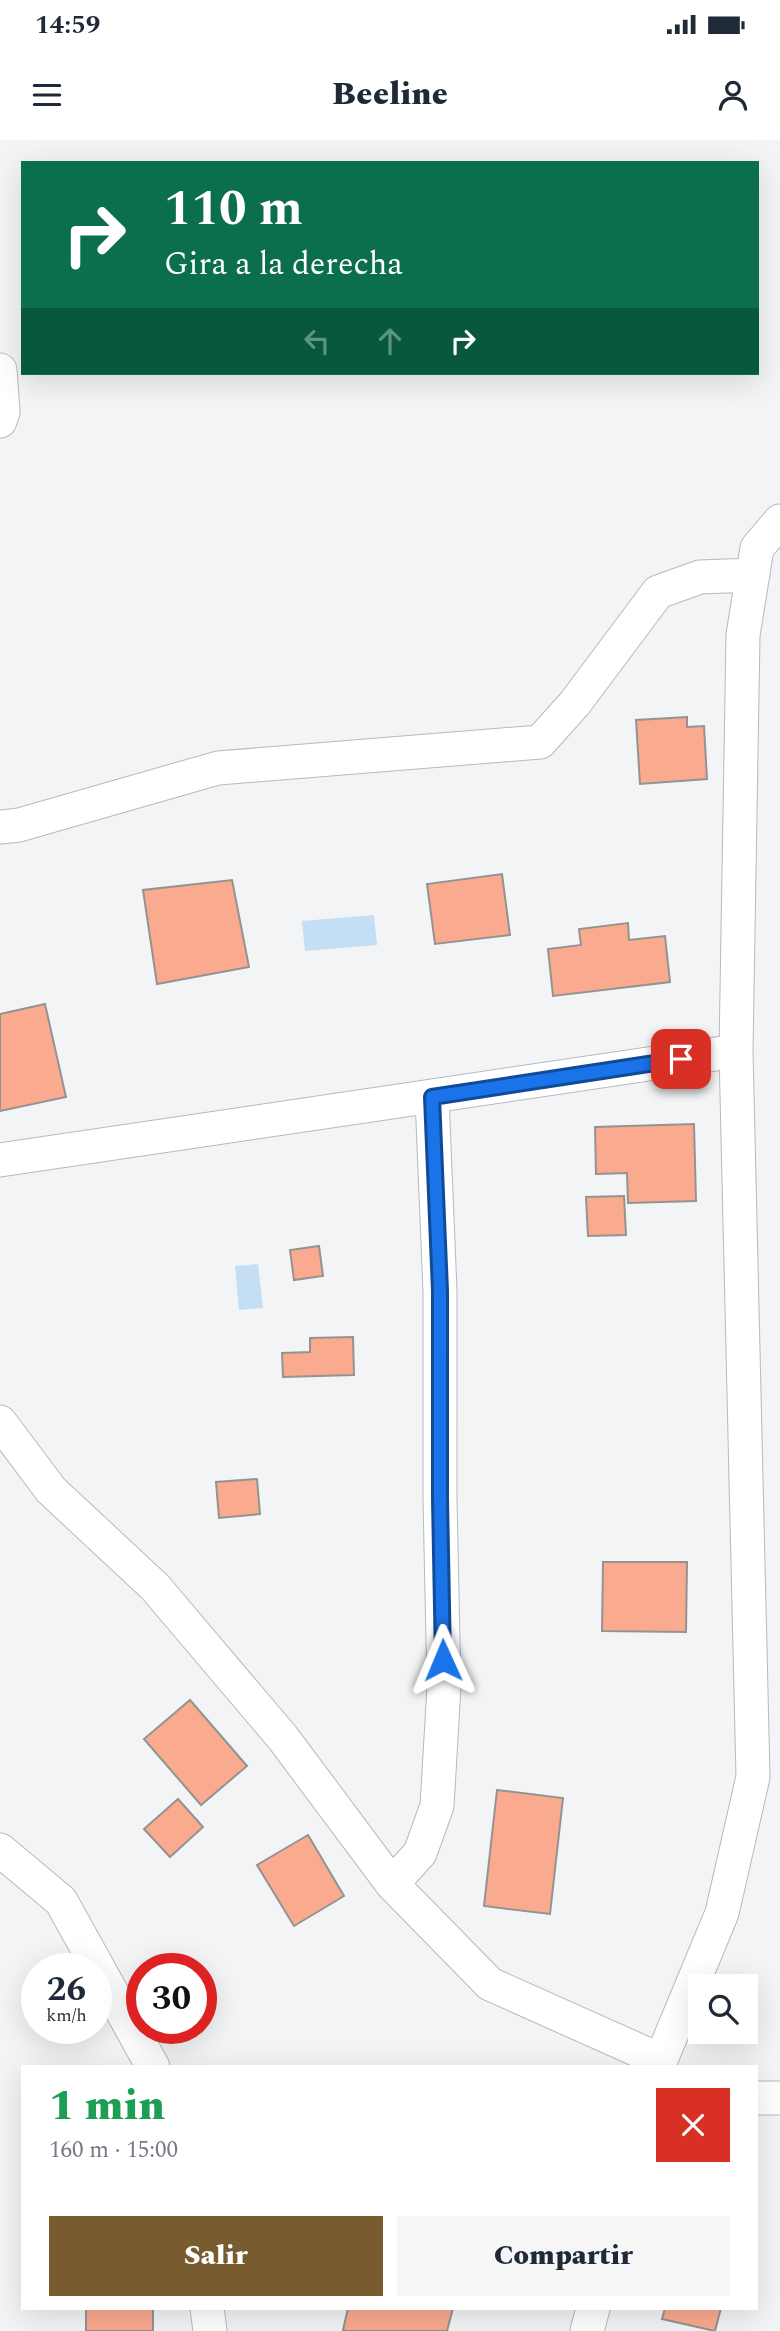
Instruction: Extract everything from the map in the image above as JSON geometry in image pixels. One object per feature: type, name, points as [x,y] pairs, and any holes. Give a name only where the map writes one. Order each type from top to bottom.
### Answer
[{"type":"street","points":[[0,370],[3,412],[0,421]]},
{"type":"street","points":[[0,1422],[51,1490],[155,1587],[283,1738],[392,1884],[490,1983],[659,2063],[722,1913],[753,1777],[736,1051],[743,635],[757,548],[780,521]]},
{"type":"street","points":[[0,827],[19,825],[218,768],[540,742],[575,703],[658,592],[700,577],[752,575]]},
{"type":"street","points":[[0,1160],[736,1051]]},
{"type":"street","points":[[392,1884],[420,1853],[437,1806],[444,1687],[440,1499],[440,1291],[432,1097]]},
{"type":"street","points":[[0,1850],[61,1901],[152,2065]]},
{"type":"street","points":[[758,2098],[780,2098]]},
{"type":"street","points":[[207,2310],[210,2331]]},
{"type":"street","points":[[587,2331],[592,2310]]},
{"type":"water","points":[[374,915],[377,945],[305,951],[302,921]]},
{"type":"water","points":[[258,1264],[263,1308],[239,1310],[235,1266]]},
{"type":"building","points":[[687,717],[687,727],[704,726],[707,779],[640,784],[636,720]]},
{"type":"building","points":[[502,874],[510,935],[435,944],[427,884]]},
{"type":"building","points":[[232,880],[249,967],[157,984],[143,890]]},
{"type":"building","points":[[628,923],[629,940],[665,936],[670,982],[553,996],[548,949],[581,945],[579,929]]},
{"type":"building","points":[[45,1004],[66,1097],[0,1111],[0,1014]]},
{"type":"building","points":[[694,1124],[696,1201],[628,1203],[627,1173],[596,1174],[595,1127]]},
{"type":"building","points":[[624,1196],[626,1235],[588,1236],[586,1197]]},
{"type":"building","points":[[319,1246],[323,1276],[294,1280],[290,1250]]},
{"type":"building","points":[[353,1337],[354,1375],[283,1377],[282,1353],[310,1352],[310,1338]]},
{"type":"building","points":[[257,1479],[260,1514],[219,1518],[216,1482]]},
{"type":"building","points":[[603,1562],[687,1562],[686,1632],[602,1631]]},
{"type":"building","points":[[190,1700],[247,1766],[201,1805],[144,1739]]},
{"type":"building","points":[[497,1790],[563,1798],[550,1914],[484,1906]]},
{"type":"building","points":[[178,1799],[203,1827],[170,1857],[144,1829]]},
{"type":"building","points":[[308,1835],[344,1896],[294,1926],[257,1865]]},
{"type":"building","points":[[86,2310],[153,2310],[153,2331],[86,2331]]},
{"type":"building","points":[[348,2310],[452,2310],[447,2331],[343,2330]]},
{"type":"building","points":[[664,2310],[720,2310],[715,2331],[662,2319]]},
{"type":"route","points":[[443,1660],[440,1291],[432,1097],[681,1059]]}]
